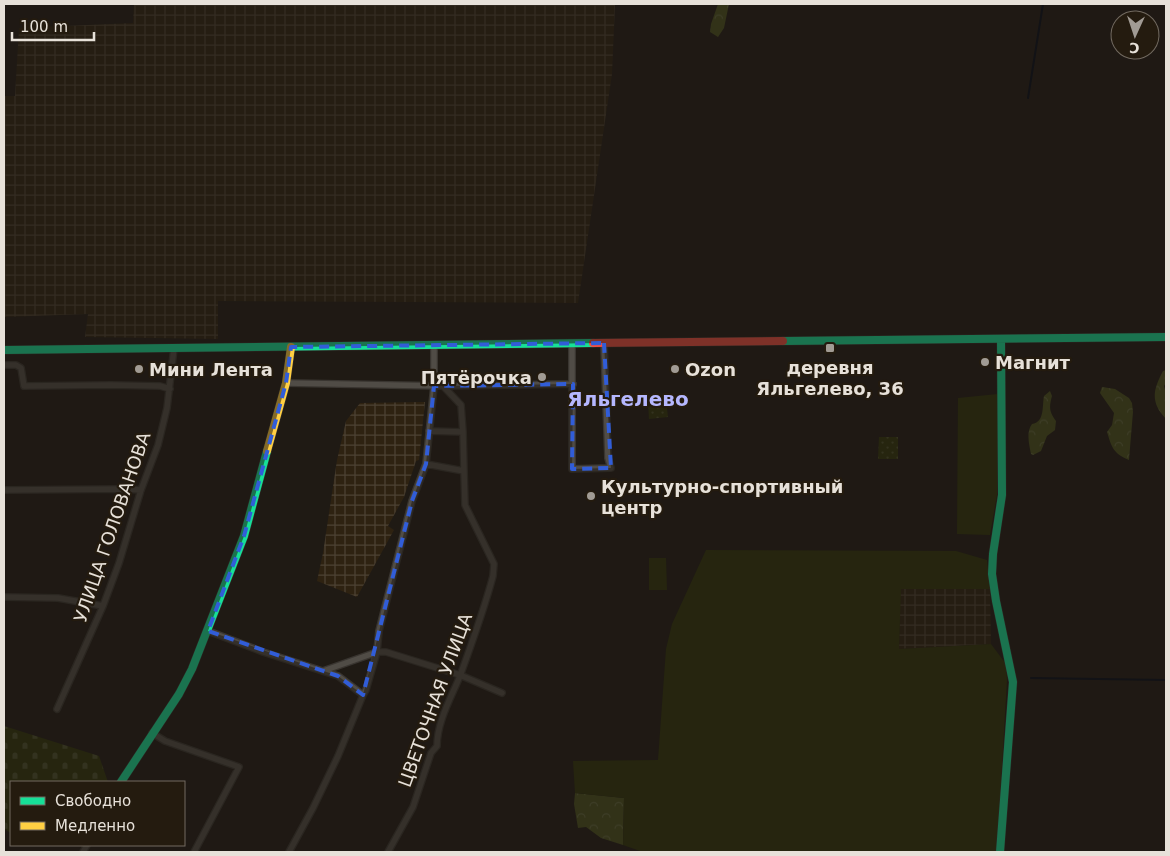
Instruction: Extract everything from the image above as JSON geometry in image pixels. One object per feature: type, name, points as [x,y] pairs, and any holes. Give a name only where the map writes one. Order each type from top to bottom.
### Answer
[{"type":"main road","points":[[4,350],[1166,338]]},
{"type":"main road","points":[[1000,852],[1013,682],[992,572],[993,546],[1002,498],[1001,339]]},
{"type":"main road","points":[[122,781],[152,732],[179,694],[192,670],[208,631],[244,536],[286,383],[291,347]]},
{"type":"street","points":[[572,344],[572,470],[611,468],[608,458],[604,343]]},
{"type":"street","points":[[289,852],[338,756],[366,690],[377,652],[379,631],[412,501],[426,464],[434,386],[434,346]]},
{"type":"street","name":"УЛИЦА ГОЛОВАНОВА","points":[[57,709],[103,606],[158,444],[170,389],[174,348]]},
{"type":"street","points":[[4,365],[16,365],[21,368],[24,386],[160,386],[170,389]]},
{"type":"street","points":[[286,383],[434,386],[573,384]]},
{"type":"street","name":"ЦВЕТОЧНАЯ УЛИЦА","points":[[388,852],[412,807],[431,752],[437,746],[437,736],[442,720],[460,675],[493,576],[494,564],[465,505],[461,405],[443,386]]},
{"type":"street","points":[[429,431],[463,432]]},
{"type":"street","points":[[426,464],[464,471]]},
{"type":"street","points":[[4,490],[141,490]]},
{"type":"street","points":[[4,598],[58,598],[103,606]]},
{"type":"street","points":[[208,631],[263,652],[338,676],[363,695]]},
{"type":"street","points":[[323,671],[377,652],[386,652],[460,675],[502,693]]},
{"type":"street","points":[[152,732],[165,742],[239,767],[194,852]]},
{"type":"highlighted area","points":[[604,343],[611,468],[572,469],[573,384],[434,386],[426,464],[412,501],[363,695],[338,676],[208,631],[244,536],[286,383],[291,347]]},
{"type":"shaded area","points":[[134,4],[615,4],[612,74],[578,303],[218,301],[218,339],[85,337],[88,314],[4,317],[4,96],[15,96],[19,28],[133,23]]},
{"type":"shaded area","points":[[425,402],[419,460],[416,461],[404,497],[388,526],[394,530],[357,597],[317,581],[337,460],[346,421],[360,403]]},
{"type":"shaded area","points":[[900,589],[990,589],[991,644],[899,649]]},
{"type":"green space","points":[[718,4],[729,4],[724,28],[718,37],[710,32]]},
{"type":"green space","points":[[1166,370],[1166,383],[1164,386],[1166,393],[1166,419],[1157,407],[1155,390],[1163,371]]},
{"type":"green space","points":[[1102,387],[1115,389],[1129,398],[1132,403],[1129,460],[1116,452],[1110,442],[1107,432],[1112,425],[1114,413],[1100,393]]},
{"type":"green space","points":[[1050,391],[1052,396],[1050,409],[1056,421],[1055,430],[1047,436],[1041,451],[1033,455],[1031,454],[1028,438],[1030,427],[1041,417],[1044,396]]},
{"type":"green space","points":[[998,394],[997,495],[990,535],[957,534],[958,398]]},
{"type":"green space","points":[[666,400],[668,417],[649,419],[648,402]]},
{"type":"green space","points":[[879,437],[898,437],[898,459],[878,459]]},
{"type":"green space","points":[[706,550],[956,551],[987,560],[990,589],[901,589],[899,649],[991,644],[1006,664],[1007,680],[997,852],[643,852],[623,845],[624,798],[575,793],[573,761],[658,760],[666,649],[672,624]]},
{"type":"green space","points":[[649,558],[666,558],[667,590],[649,590]]},
{"type":"green space","points":[[4,726],[99,756],[108,781],[10,781],[10,832],[4,829]]},
{"type":"green space","points":[[575,793],[624,798],[623,845],[601,838],[586,827],[578,828],[574,804]]},
{"type":"waterway","points":[[1028,98],[1043,4]]},
{"type":"waterway","points":[[1031,678],[1166,680]]},
{"type":"traffic: fast","points":[[783,341],[1166,337]]},
{"type":"traffic: fast","points":[[1000,852],[1013,682],[992,574],[993,554],[1002,495],[1001,339]]},
{"type":"traffic: fast","points":[[4,350],[593,343]]},
{"type":"traffic: fast","points":[[122,781],[179,694],[192,669],[244,536],[267,451]]},
{"type":"traffic: slow","points":[[267,451],[286,383],[291,347]]},
{"type":"traffic: jam","points":[[593,343],[783,341]]},
{"type":"place","name":"деревня Яльгелево, 36","points":[[830,348]]},
{"type":"place","name":"Магнит","points":[[985,362]]},
{"type":"place","name":"Мини Лента","points":[[139,369]]},
{"type":"place","name":"Ozon","points":[[675,369]]},
{"type":"place","name":"Пятёрочка","points":[[542,377]]},
{"type":"place","name":"Культурно-спортивный центр","points":[[591,496]]},
{"type":"district","name":"Яльгелево","points":[[628,399]]}]
